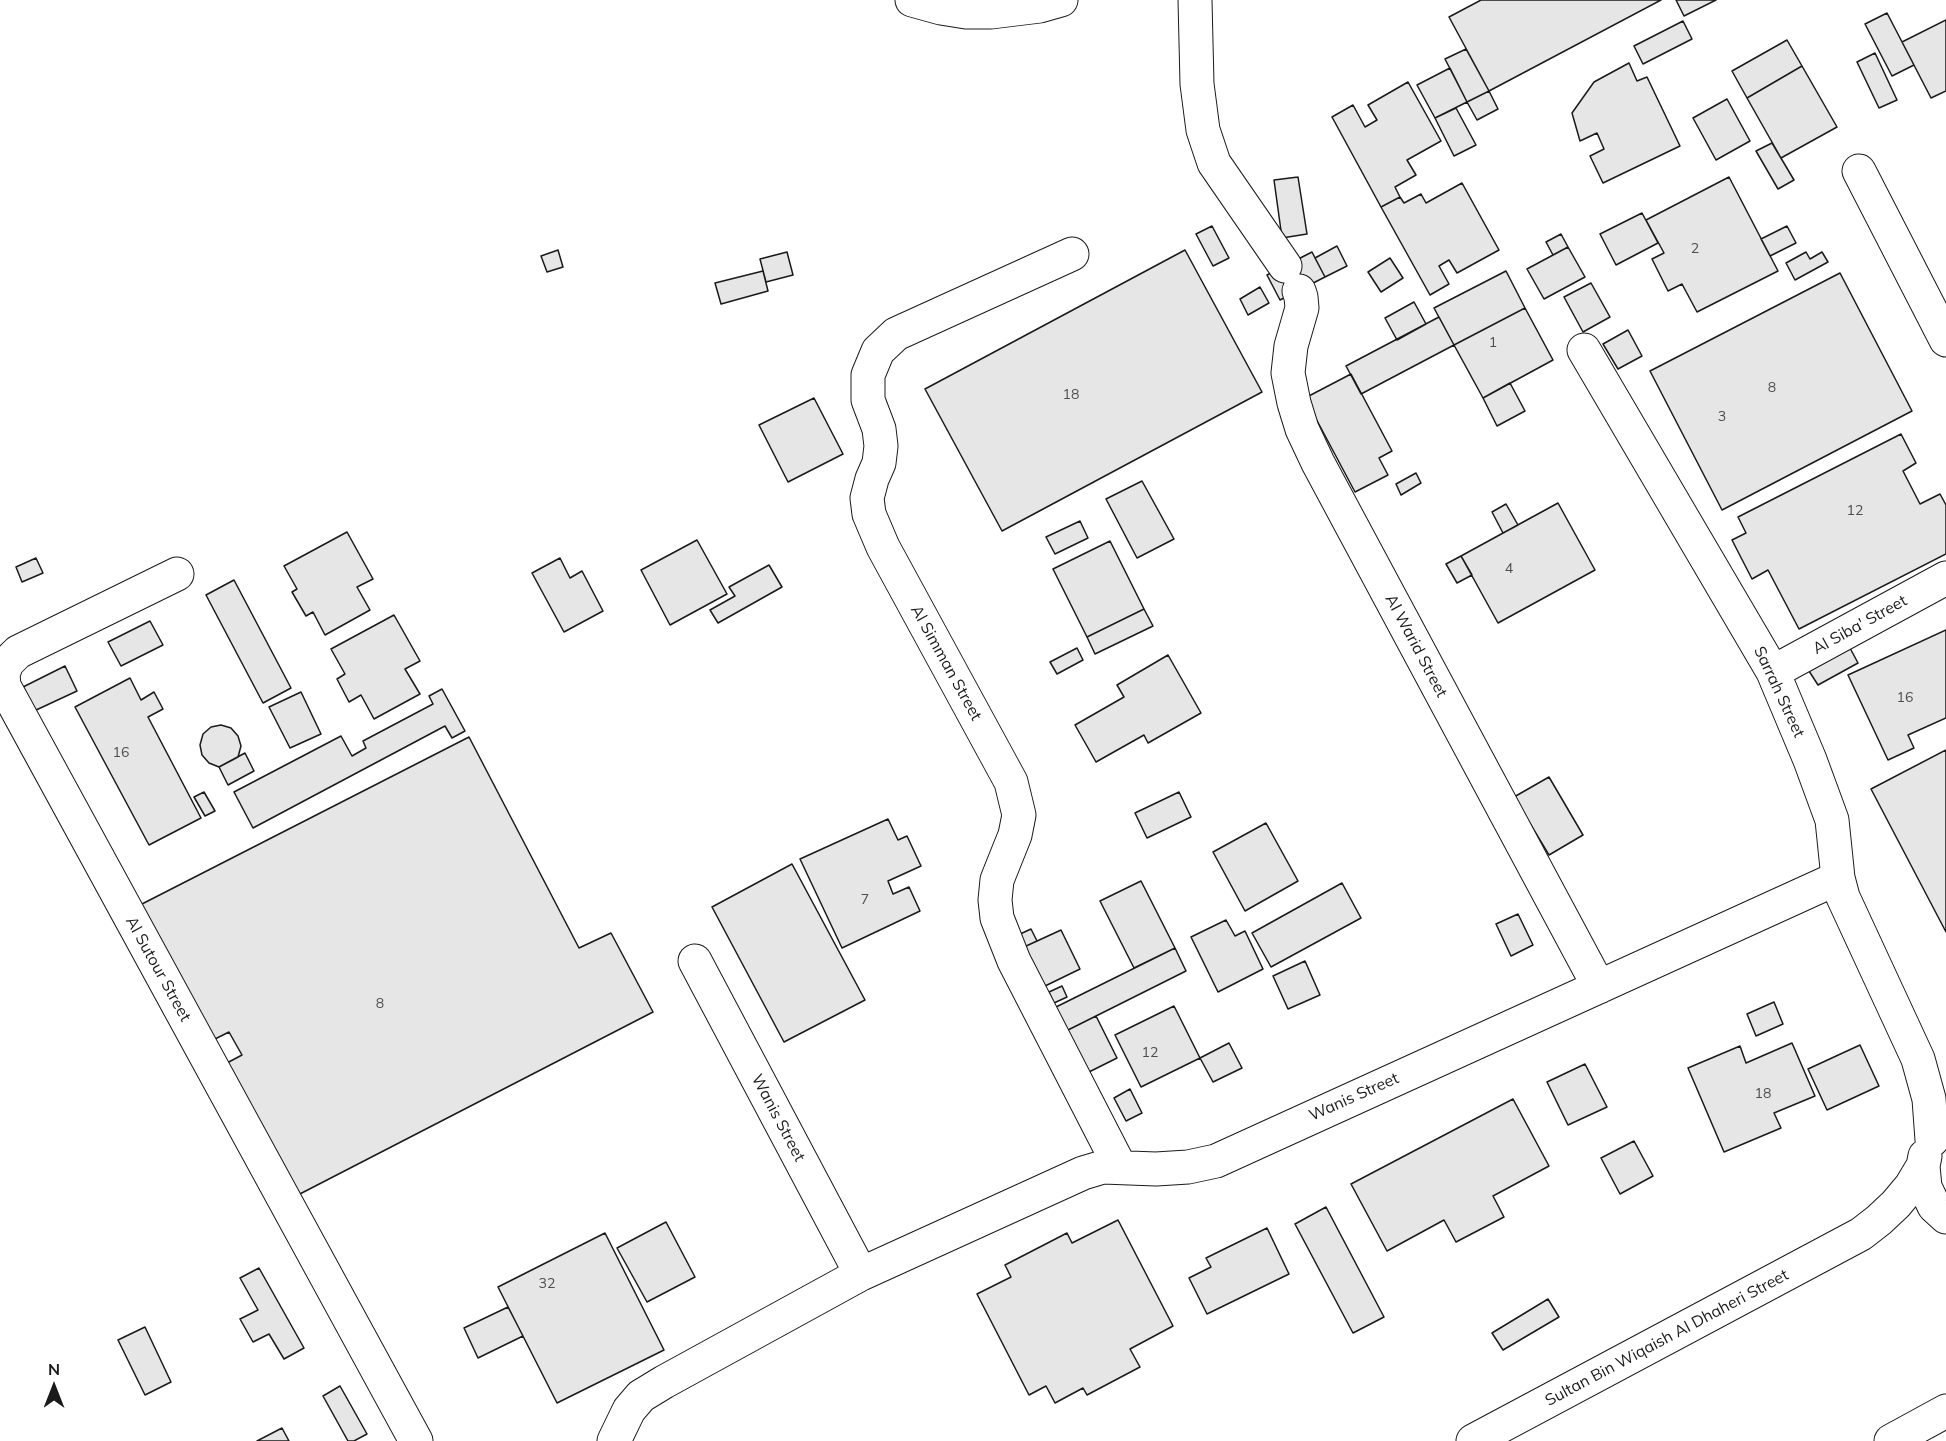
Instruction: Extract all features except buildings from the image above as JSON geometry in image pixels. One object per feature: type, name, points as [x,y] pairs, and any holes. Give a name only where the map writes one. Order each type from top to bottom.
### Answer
[{"type":"street","points":[[912,0],[966,12],[991,12],[1040,6],[1061,0]]},
{"type":"street","name":"Al Warid Street","points":[[1195,0],[1197,84],[1203,130],[1214,163],[1292,278],[1301,297],[1302,308],[1291,346],[1288,373],[1302,429],[1323,474],[1599,987]]},
{"type":"street","points":[[1859,171],[1946,340]]},
{"type":"street","name":"Al Simman Street","points":[[1072,254],[896,334],[878,351],[868,375],[868,400],[879,429],[881,446],[879,463],[867,498],[869,514],[883,547],[1011,782],[1019,815],[1015,835],[997,880],[994,900],[997,918],[1014,962],[1120,1167]]},
{"type":"street","name":"Sarrah Street","points":[[1584,350],[1773,672],[1810,760],[1832,820],[1838,878],[1843,897],[1918,1059],[1929,1099],[1933,1144],[1925,1187],[1934,1206],[1946,1218]]},
{"type":"street","name":"Al Sutour Street","points":[[177,574],[18,652],[7,663],[3,674],[4,686],[416,1441]]},
{"type":"street","name":"Al Siba' Street","points":[[1773,672],[1946,578]]},
{"type":"street","name":"Wanis Street","points":[[614,1441],[629,1410],[641,1396],[861,1274],[1083,1173],[1103,1167],[1156,1169],[1188,1167],[1216,1161],[1838,878]]},
{"type":"street","name":"Wanis Street","points":[[695,962],[861,1274]]},
{"type":"street","name":"Sarrah Street","points":[[1918,1059],[1946,1089]]},
{"type":"street","name":"Sultan Bin Wiqaish Al Dhaheri Street","points":[[1473,1441],[1861,1234],[1879,1221],[1911,1186],[1933,1144]]},
{"type":"street","name":"Sultan Bin Wiqaish Al Dhaheri Street","points":[[1861,1234],[1905,1223],[1946,1218]]},
{"type":"street","points":[[1891,1441],[1946,1411]]}]
